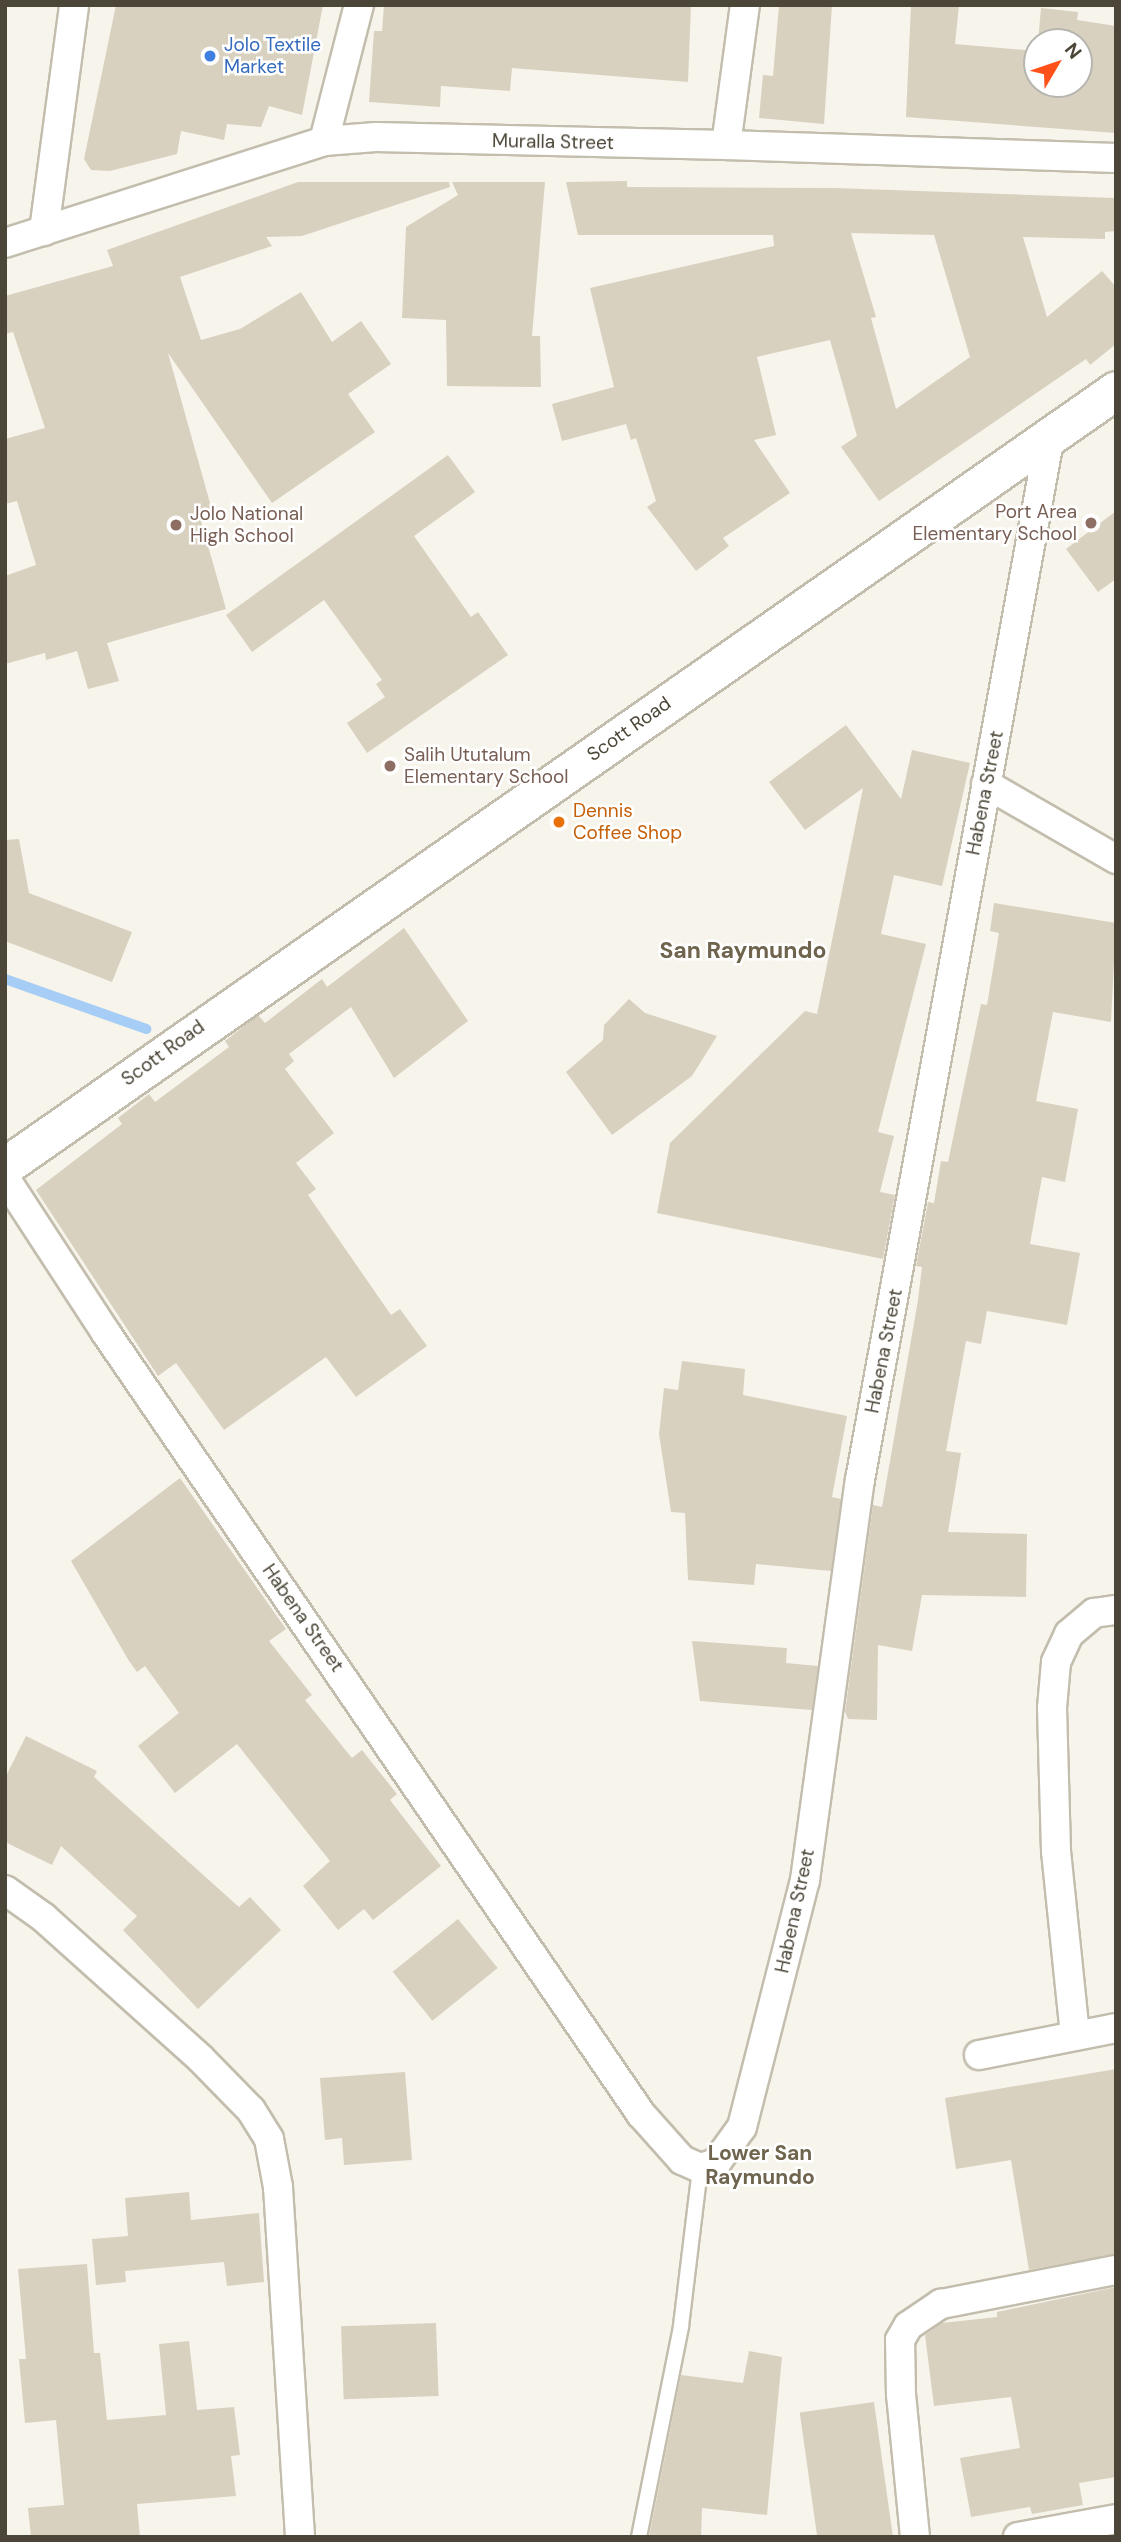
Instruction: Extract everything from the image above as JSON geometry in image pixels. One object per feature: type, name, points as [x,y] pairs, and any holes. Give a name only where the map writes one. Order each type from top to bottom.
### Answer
[{"type":"street","points":[[44,231],[74,5]]},
{"type":"street","points":[[324,141],[359,5]]},
{"type":"street","points":[[726,145],[746,5]]},
{"type":"street","name":"Muralla Street","points":[[5,243],[324,141],[376,137],[1116,158]]},
{"type":"street","name":"Scott Road","points":[[5,1166],[1116,390]]},
{"type":"street","name":"Habena Street","points":[[5,1178],[55,1258],[363,1703],[565,2008],[665,2146],[700,2168],[726,2154],[742,2127],[805,1880],[860,1480],[1050,436]]},
{"type":"street","points":[[986,784],[1116,859]]},
{"type":"street","points":[[1075,2035],[1056,1851],[1052,1708],[1056,1662],[1069,1634],[1094,1613],[1116,1610]]},
{"type":"street","points":[[5,1890],[43,1917],[201,2059],[251,2110],[269,2139],[278,2187],[300,2537]]},
{"type":"street","points":[[979,2055],[1116,2028]]},
{"type":"street","points":[[915,2537],[901,2395],[900,2340],[908,2326],[941,2304],[1116,2270]]},
{"type":"street","points":[[1018,2537],[1116,2519]]},
{"type":"lane","points":[[639,2537],[681,2326],[700,2168]]},
{"type":"building","name":"Jolo Textile Market","points":[[116,5],[323,5],[302,115],[269,106],[261,127],[227,124],[224,140],[181,131],[177,154],[110,171],[91,170],[84,159]]},
{"type":"building","points":[[384,5],[691,5],[688,82],[512,68],[510,91],[441,86],[440,107],[369,102],[374,31],[382,31]]},
{"type":"building","points":[[779,5],[832,5],[824,124],[759,118],[763,75],[773,76]]},
{"type":"building","points":[[911,5],[959,5],[955,44],[1023,50],[1023,98],[1093,98],[1093,28],[1039,28],[1041,8],[1078,12],[1077,20],[1116,26],[1116,133],[906,117]]},
{"type":"building","points":[[627,181],[627,187],[835,188],[1116,198],[1116,231],[1105,232],[1105,239],[1023,237],[1047,317],[1102,271],[1116,287],[1116,344],[1090,365],[1086,359],[879,501],[841,447],[857,436],[830,340],[757,357],[776,435],[754,440],[790,493],[723,538],[729,546],[696,571],[647,507],[656,501],[636,438],[631,440],[626,424],[562,441],[552,404],[614,387],[590,288],[774,246],[773,235],[578,235],[566,182]],"holes":[[[851,233],[934,235],[970,357],[896,409],[871,318],[876,317]]]},
{"type":"building","points":[[298,182],[449,182],[450,187],[302,236],[266,237],[272,246],[180,277],[201,340],[240,329],[301,292],[332,342],[361,321],[391,364],[348,394],[375,432],[272,503],[168,353],[212,510],[199,514],[226,609],[107,643],[119,681],[88,689],[77,651],[46,660],[45,653],[5,664],[5,576],[36,565],[17,501],[5,504],[5,439],[45,428],[13,332],[5,334],[5,296],[113,266],[107,250]]},
{"type":"building","points":[[452,182],[545,182],[532,336],[540,336],[541,387],[447,386],[446,320],[402,318],[406,227],[458,195]]},
{"type":"building","points":[[448,455],[475,492],[414,536],[471,617],[478,612],[508,655],[367,753],[347,723],[385,697],[376,684],[382,680],[324,600],[252,652],[226,615]]},
{"type":"building","points":[[1116,511],[1116,579],[1098,592],[1066,549]]},
{"type":"building","points":[[846,725],[901,799],[912,750],[970,763],[942,886],[894,875],[881,934],[926,944],[878,1132],[894,1136],[880,1192],[895,1195],[883,1259],[657,1213],[670,1143],[805,1011],[817,1014],[863,788],[805,830],[769,782]]},
{"type":"building","points":[[19,839],[29,893],[132,932],[112,982],[5,941],[5,840]]},
{"type":"building","points":[[994,903],[1116,923],[1111,1022],[1053,1012],[1036,1101],[1078,1109],[1065,1182],[1042,1177],[1030,1244],[1080,1253],[1067,1325],[987,1311],[981,1344],[966,1341],[946,1451],[961,1453],[948,1532],[1027,1534],[1026,1597],[922,1595],[912,1651],[878,1645],[877,1720],[848,1719],[845,1712],[873,1505],[882,1507],[918,1300],[922,1267],[916,1266],[928,1202],[934,1203],[941,1161],[948,1162],[981,1004],[987,1005],[999,933],[990,931]]},
{"type":"building","points":[[404,928],[468,1021],[394,1078],[351,1007],[289,1054],[294,1061],[285,1069],[334,1133],[296,1163],[316,1189],[308,1195],[391,1315],[400,1309],[427,1346],[356,1397],[326,1357],[224,1430],[176,1363],[158,1376],[36,1190],[122,1124],[118,1118],[149,1094],[155,1102],[229,1047],[225,1041],[258,1015],[265,1023],[322,979],[327,987]]},
{"type":"building","points":[[629,999],[645,1013],[717,1036],[692,1076],[612,1135],[566,1072],[603,1040],[604,1025]]},
{"type":"building","points":[[682,1361],[745,1369],[743,1395],[847,1416],[832,1497],[841,1499],[831,1571],[756,1564],[754,1585],[688,1580],[685,1513],[671,1512],[659,1434],[664,1388],[678,1390]]},
{"type":"building","points":[[180,1478],[286,1629],[269,1641],[312,1695],[305,1700],[352,1758],[362,1750],[397,1794],[390,1800],[441,1866],[373,1920],[364,1909],[338,1930],[303,1886],[330,1861],[237,1744],[175,1793],[138,1746],[179,1713],[145,1666],[137,1672],[129,1661],[71,1561]]},
{"type":"building","points":[[692,1641],[787,1648],[786,1663],[818,1666],[812,1710],[700,1701]]},
{"type":"building","points":[[26,1736],[97,1771],[94,1777],[239,1907],[250,1897],[281,1930],[198,2009],[123,1930],[137,1916],[61,1846],[52,1865],[5,1842],[5,1778]]},
{"type":"building","points":[[458,1919],[498,1968],[432,2021],[393,1972]]},
{"type":"building","points":[[1116,2069],[1116,2254],[1029,2270],[1011,2160],[956,2169],[945,2098]]},
{"type":"building","points":[[405,2072],[412,2160],[344,2165],[342,2138],[325,2140],[320,2078]]},
{"type":"building","points":[[189,2192],[191,2220],[259,2213],[264,2282],[227,2286],[224,2262],[125,2271],[126,2282],[96,2285],[92,2239],[128,2236],[125,2198]]},
{"type":"building","points":[[87,2264],[94,2353],[100,2353],[107,2420],[166,2415],[159,2344],[189,2341],[197,2410],[234,2407],[240,2455],[231,2456],[236,2496],[137,2504],[140,2537],[31,2537],[28,2508],[64,2505],[56,2420],[25,2423],[19,2359],[26,2359],[18,2269]]},
{"type":"building","points":[[1116,2287],[1116,2477],[1079,2483],[1083,2505],[1032,2514],[1030,2507],[971,2517],[960,2458],[1020,2448],[1011,2397],[934,2406],[925,2335],[942,2323],[997,2317],[997,2312]]},
{"type":"building","points":[[436,2323],[439,2396],[344,2399],[341,2326]]},
{"type":"building","points":[[749,2351],[782,2357],[767,2515],[702,2508],[701,2537],[649,2537],[681,2375],[743,2383]]},
{"type":"building","points":[[874,2402],[893,2537],[817,2537],[800,2412]]},
{"type":"waterway","points":[[5,979],[146,1029]]},
{"type":"place","name":"Jolo Textile Market","points":[[210,56]]},
{"type":"place","name":"Port Area Elementary School","points":[[1091,523]]},
{"type":"place","name":"Jolo National High School","points":[[176,525]]},
{"type":"place","name":"Salih Ututalum Elementary School","points":[[390,766]]},
{"type":"place","name":"Dennis Coffee Shop","points":[[559,822]]},
{"type":"district","name":"San Raymundo","points":[[743,950]]},
{"type":"district","name":"Lower San Raymundo","points":[[760,2165]]}]
